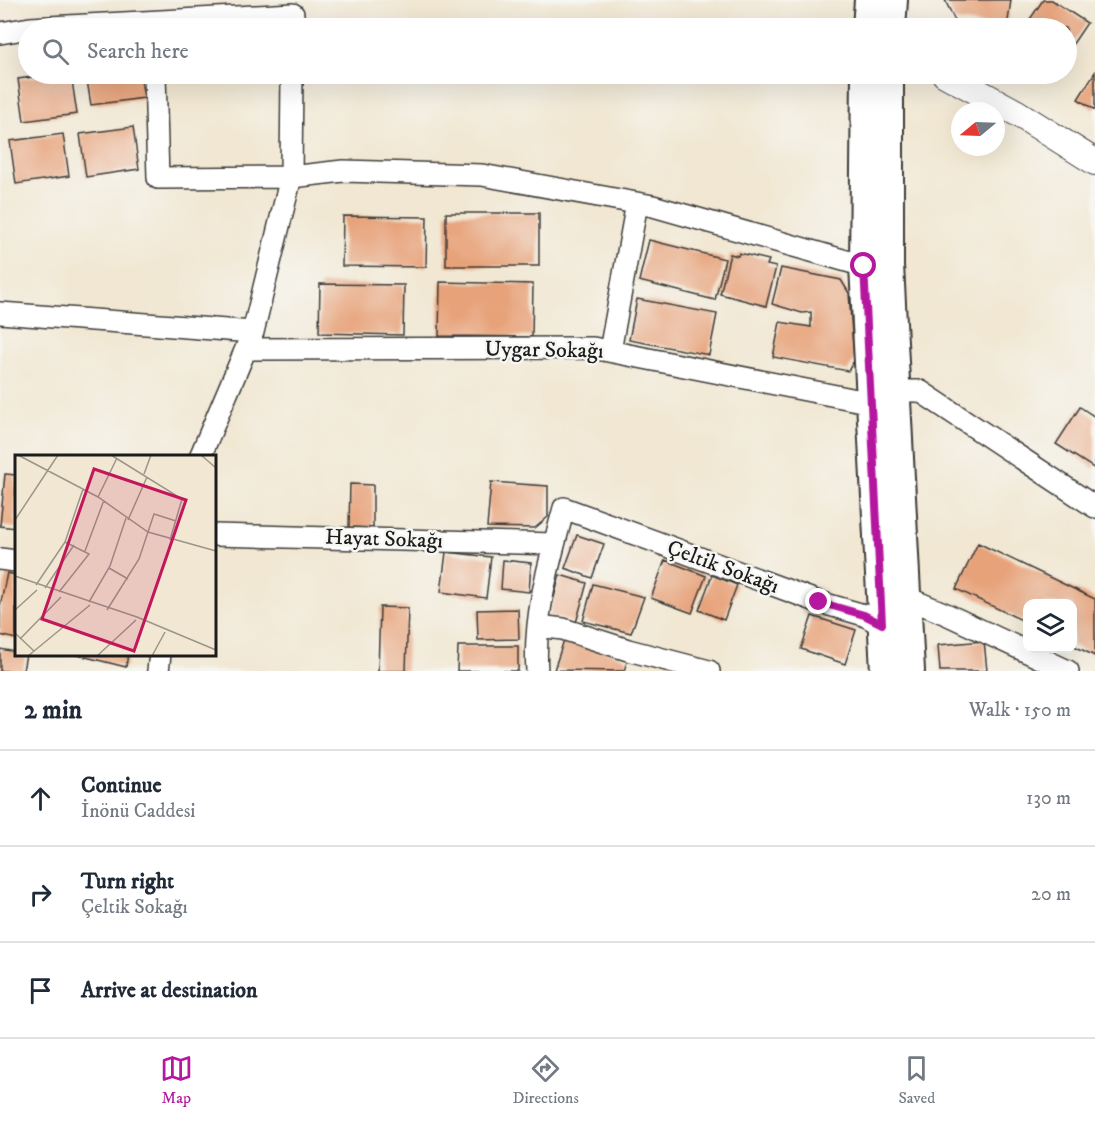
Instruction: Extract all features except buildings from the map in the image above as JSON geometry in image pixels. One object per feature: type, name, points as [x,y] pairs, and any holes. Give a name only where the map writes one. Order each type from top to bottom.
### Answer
[{"type":"main road","points":[[868,18],[869,0]]},
{"type":"main road","points":[[892,18],[893,0]]},
{"type":"main road","points":[[868,84],[876,137],[877,266],[898,615],[910,671]]},
{"type":"main road","points":[[876,137],[887,84]]},
{"type":"main road","points":[[885,671],[898,615]]},
{"type":"street","points":[[241,18],[292,14]]},
{"type":"street","points":[[0,33],[18,30]]},
{"type":"street","points":[[155,84],[158,178],[291,177],[343,171],[482,175],[637,203],[877,266]]},
{"type":"street","points":[[200,455],[250,341],[291,177],[292,84]]},
{"type":"street","points":[[963,84],[1017,113],[1095,162]]},
{"type":"street","points":[[610,351],[637,203]]},
{"type":"street","name":"Uygar Sokağı","points":[[0,313],[250,341],[593,348],[884,397],[920,391],[1095,507]]},
{"type":"street","name":"Çeltik Sokağı","points":[[554,544],[564,507],[819,602],[864,615],[946,614],[1068,671]]},
{"type":"street","name":"Hayat Sokağı","points":[[216,535],[554,544]]},
{"type":"street","points":[[537,671],[538,626],[554,544]]},
{"type":"street","points":[[0,559],[15,561]]},
{"type":"street","points":[[538,626],[563,629],[628,650],[709,671]]},
{"type":"street","points":[[158,671],[160,656]]},
{"type":"route","points":[[819,602],[864,615],[882,624],[864,266]]}]
